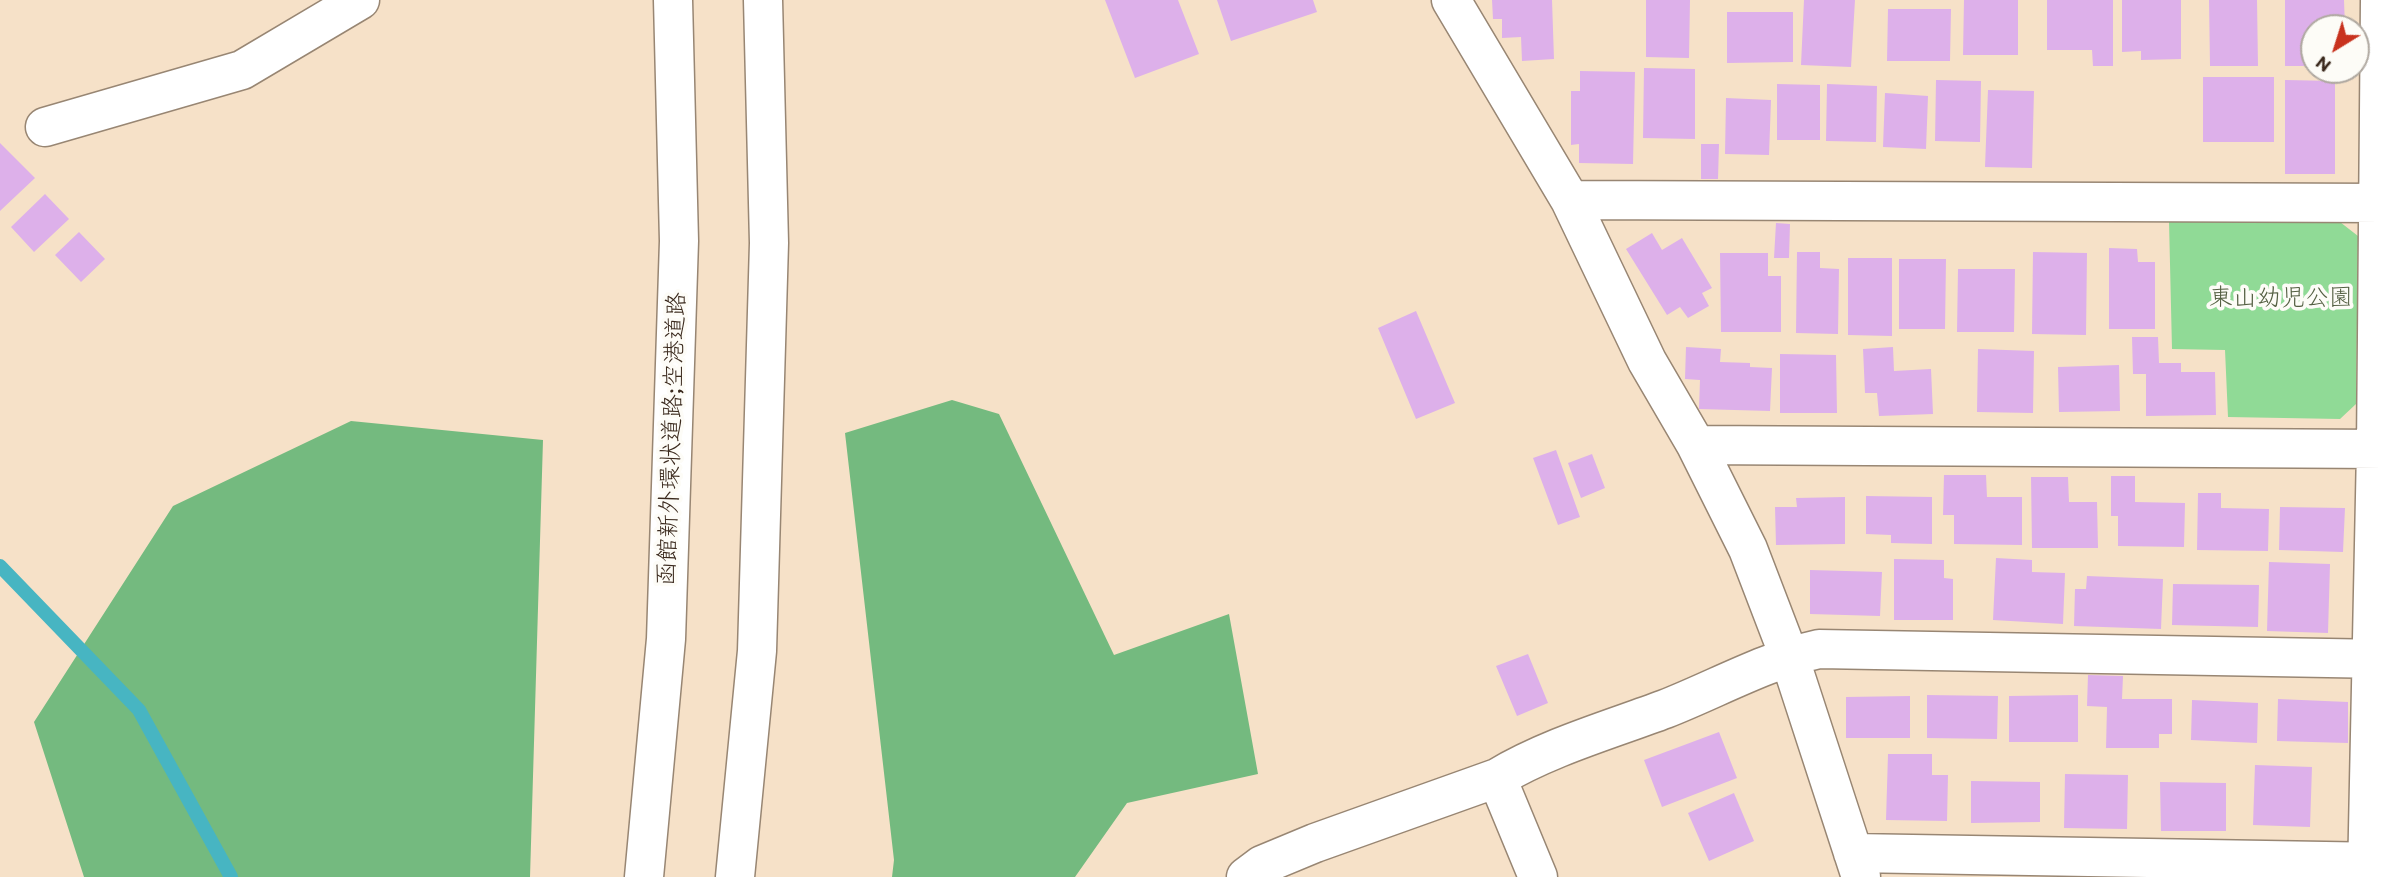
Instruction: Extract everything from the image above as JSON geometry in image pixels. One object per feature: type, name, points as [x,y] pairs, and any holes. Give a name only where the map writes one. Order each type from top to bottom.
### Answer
[{"type":"main road","points":[[45,127],[242,71],[360,0]]},
{"type":"main road","name":"函館新外環状道路;空港道路","points":[[644,877],[666,626],[679,241],[673,0]]},
{"type":"main road","points":[[735,877],[757,650],[769,243],[763,0]]},
{"type":"main road","points":[[1451,0],[1570,200],[1647,361],[1696,445],[1748,549],[1789,656],[1857,865],[2373,867],[2380,449],[2380,0]]},
{"type":"main road","points":[[1570,200],[2381,203]]},
{"type":"main road","points":[[1696,445],[2380,449]]},
{"type":"main road","points":[[1246,877],[1262,865],[1315,843],[1497,778],[1527,761],[1667,708],[1789,656],[1819,649],[2378,659]]},
{"type":"main road","points":[[1497,778],[1538,877]]},
{"type":"green space","name":"東山幼児公園","points":[[2169,221],[2340,222],[2358,236],[2356,404],[2340,419],[2228,417],[2225,350],[2172,349]]},
{"type":"green space","points":[[952,400],[999,414],[1114,655],[1229,614],[1258,774],[1127,803],[1075,877],[892,877],[894,860],[845,433]]},
{"type":"green space","points":[[351,421],[543,440],[530,877],[84,877],[34,722],[173,506]]},
{"type":"building","points":[[1105,0],[1178,0],[1199,54],[1135,78]]},
{"type":"building","points":[[1217,0],[1313,0],[1317,12],[1231,41]]},
{"type":"building","points":[[1492,0],[1552,0],[1554,59],[1522,61],[1521,37],[1502,38],[1502,19],[1493,19]]},
{"type":"building","points":[[1646,0],[1690,0],[1689,58],[1646,57]]},
{"type":"building","points":[[1804,0],[1855,0],[1851,67],[1801,65]]},
{"type":"building","points":[[1964,0],[2018,0],[2018,55],[1963,55]]},
{"type":"building","points":[[2047,0],[2113,0],[2113,66],[2093,66],[2092,50],[2047,50]]},
{"type":"building","points":[[2122,0],[2181,0],[2181,59],[2141,60],[2141,51],[2122,52]]},
{"type":"building","points":[[2209,0],[2257,0],[2258,66],[2210,66]]},
{"type":"building","points":[[2285,0],[2344,0],[2344,14],[2300,14],[2300,66],[2285,66]]},
{"type":"building","points":[[1888,9],[1951,9],[1950,61],[1887,61]]},
{"type":"building","points":[[1727,12],[1793,12],[1793,62],[1727,63]]},
{"type":"building","points":[[1644,68],[1695,69],[1695,139],[1643,138]]},
{"type":"building","points":[[1580,71],[1635,72],[1633,164],[1579,163],[1579,144],[1571,145],[1571,91],[1580,91]]},
{"type":"building","points":[[2203,77],[2274,77],[2274,142],[2203,142]]},
{"type":"building","points":[[1936,80],[1981,81],[1980,142],[1935,141]]},
{"type":"building","points":[[2285,80],[2300,80],[2300,84],[2335,84],[2335,174],[2285,174]]},
{"type":"building","points":[[1777,84],[1820,85],[1820,140],[1777,140]]},
{"type":"building","points":[[1827,84],[1877,86],[1876,142],[1826,141]]},
{"type":"building","points":[[1988,90],[2034,91],[2032,168],[1985,167]]},
{"type":"building","points":[[1885,93],[1928,96],[1926,149],[1883,147]]},
{"type":"building","points":[[1726,98],[1771,100],[1769,155],[1725,154]]},
{"type":"building","points":[[0,143],[35,178],[0,211]]},
{"type":"building","points":[[1701,144],[1719,144],[1718,179],[1701,179]]},
{"type":"building","points":[[45,194],[69,219],[34,252],[11,227]]},
{"type":"building","points":[[1776,223],[1790,224],[1789,258],[1774,258]]},
{"type":"building","points":[[79,232],[105,259],[81,282],[55,255]]},
{"type":"building","points":[[1652,233],[1662,250],[1682,238],[1712,288],[1702,293],[1709,306],[1688,318],[1680,307],[1667,315],[1626,249]]},
{"type":"building","points":[[2109,248],[2137,249],[2138,262],[2155,262],[2155,329],[2109,329]]},
{"type":"building","points":[[1797,252],[1820,252],[1820,268],[1839,269],[1838,334],[1796,333]]},
{"type":"building","points":[[2033,252],[2087,253],[2086,335],[2032,334]]},
{"type":"building","points":[[1720,253],[1768,253],[1768,276],[1781,276],[1781,332],[1721,332]]},
{"type":"building","points":[[1848,258],[1892,258],[1892,336],[1848,335]]},
{"type":"building","points":[[1899,259],[1946,259],[1945,329],[1899,329]]},
{"type":"building","points":[[1958,269],[2015,269],[2014,332],[1957,332]]},
{"type":"building","points":[[1416,311],[1455,403],[1416,419],[1378,328]]},
{"type":"building","points":[[2132,337],[2158,337],[2159,363],[2181,363],[2181,372],[2215,372],[2216,415],[2146,416],[2146,374],[2133,374]]},
{"type":"building","points":[[1686,347],[1721,349],[1720,362],[1750,363],[1750,367],[1772,368],[1770,411],[1699,409],[1700,380],[1685,379]]},
{"type":"building","points":[[1893,347],[1894,371],[1931,369],[1933,414],[1879,416],[1877,393],[1865,393],[1863,349]]},
{"type":"building","points":[[1978,349],[2034,351],[2033,413],[1977,412]]},
{"type":"building","points":[[1780,354],[1836,355],[1837,413],[1780,413]]},
{"type":"building","points":[[2119,365],[2120,411],[2059,412],[2058,367]]},
{"type":"building","points":[[1556,450],[1580,517],[1558,525],[1533,458]]},
{"type":"building","points":[[1592,454],[1605,488],[1581,498],[1568,463]]},
{"type":"building","points":[[1944,475],[1986,475],[1987,497],[2022,497],[2022,545],[1954,544],[1954,515],[1943,515]]},
{"type":"building","points":[[2111,476],[2135,476],[2135,502],[2185,503],[2184,547],[2118,546],[2118,516],[2111,516]]},
{"type":"building","points":[[2031,477],[2068,477],[2069,502],[2097,502],[2098,548],[2032,548]]},
{"type":"building","points":[[2198,493],[2221,493],[2221,508],[2269,509],[2268,551],[2197,550]]},
{"type":"building","points":[[1866,496],[1932,497],[1932,544],[1891,543],[1891,535],[1866,534]]},
{"type":"building","points":[[1845,497],[1845,544],[1776,545],[1775,507],[1797,507],[1796,498]]},
{"type":"building","points":[[2280,507],[2345,508],[2343,552],[2279,550]]},
{"type":"building","points":[[1996,558],[2032,560],[2032,572],[2065,573],[2063,624],[1993,620]]},
{"type":"building","points":[[1894,559],[1944,560],[1944,578],[1953,579],[1953,620],[1894,620]]},
{"type":"building","points":[[2269,562],[2330,564],[2328,633],[2267,631]]},
{"type":"building","points":[[1810,570],[1882,572],[1880,616],[1810,614]]},
{"type":"building","points":[[2087,576],[2163,579],[2161,629],[2074,626],[2075,589],[2086,589]]},
{"type":"building","points":[[2173,584],[2259,585],[2258,627],[2172,625]]},
{"type":"building","points":[[1528,654],[1548,703],[1517,716],[1496,666]]},
{"type":"building","points":[[2088,675],[2123,676],[2122,699],[2172,699],[2172,734],[2159,734],[2159,748],[2106,748],[2107,707],[2087,706]]},
{"type":"building","points":[[1927,695],[1998,696],[1997,739],[1927,738]]},
{"type":"building","points":[[2078,695],[2078,742],[2009,742],[2009,696]]},
{"type":"building","points":[[1910,696],[1910,738],[1846,738],[1846,697]]},
{"type":"building","points":[[2278,699],[2348,702],[2348,743],[2277,741]]},
{"type":"building","points":[[2192,700],[2258,703],[2257,743],[2191,740]]},
{"type":"building","points":[[1719,732],[1737,778],[1662,807],[1644,760]]},
{"type":"building","points":[[1888,754],[1932,754],[1932,775],[1948,775],[1947,821],[1886,820]]},
{"type":"building","points":[[2255,765],[2312,767],[2310,827],[2253,825]]},
{"type":"building","points":[[2065,774],[2128,775],[2127,829],[2064,828]]},
{"type":"building","points":[[1971,781],[2040,782],[2040,822],[1971,823]]},
{"type":"building","points":[[2160,782],[2226,783],[2226,831],[2161,831]]},
{"type":"building","points":[[1734,793],[1754,841],[1709,861],[1688,813]]},
{"type":"waterway","points":[[0,566],[139,710],[231,877]]}]
